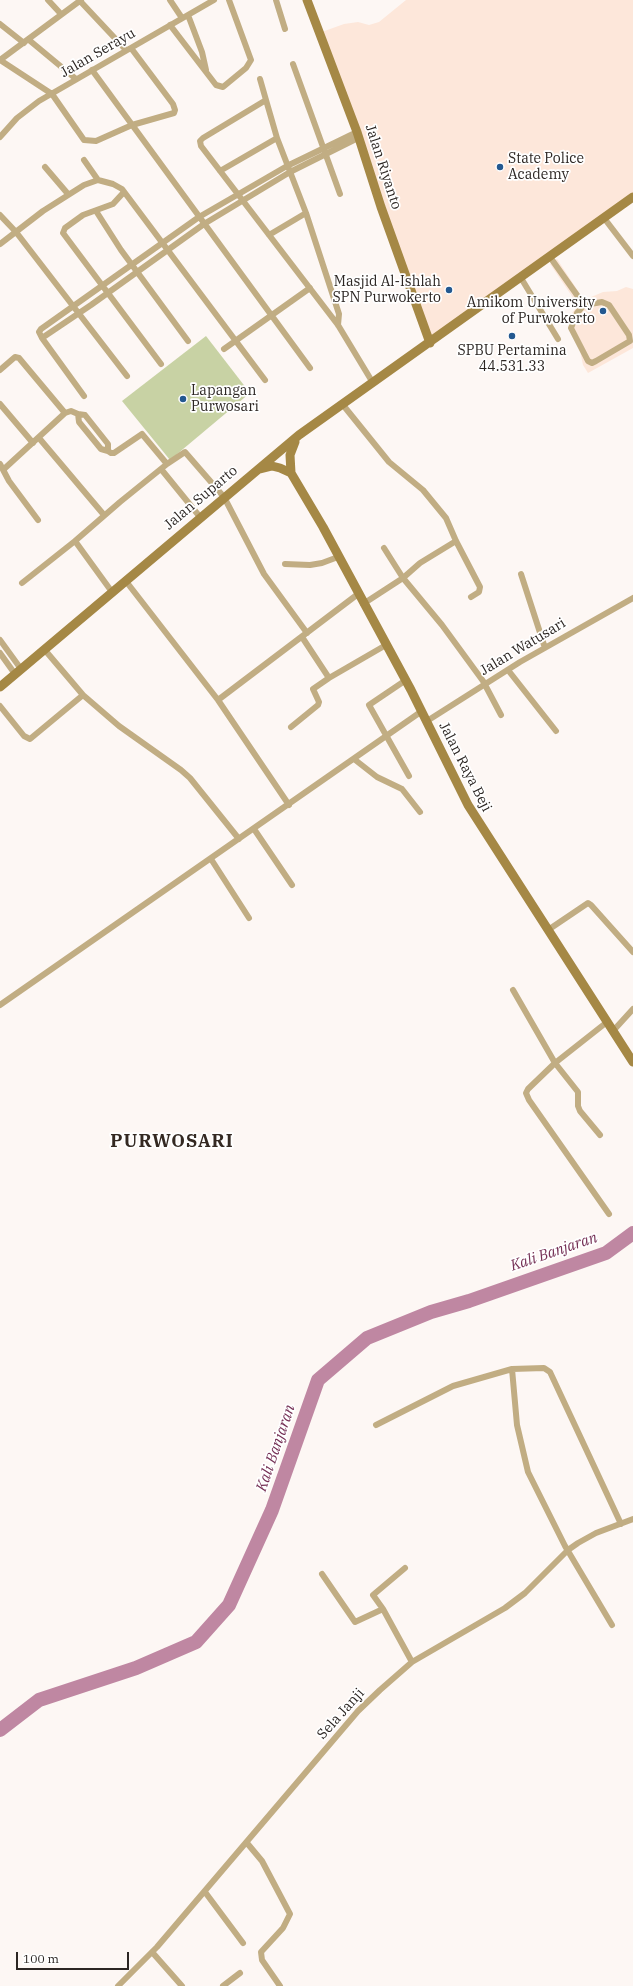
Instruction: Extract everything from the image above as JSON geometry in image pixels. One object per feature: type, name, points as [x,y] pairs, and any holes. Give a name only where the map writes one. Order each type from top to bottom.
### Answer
[{"type":"street","points":[[48,0],[62,14]]},
{"type":"street","points":[[80,0],[128,49],[173,104],[175,110],[174,113],[132,125],[96,141],[89,142],[84,140],[52,94],[0,60],[62,14],[80,0]]},
{"type":"street","points":[[170,0],[185,16],[202,52],[206,72]]},
{"type":"street","name":"Jalan Serayu","points":[[0,137],[28,109],[76,79],[214,0]]},
{"type":"street","points":[[170,25],[216,85],[223,87],[251,62],[249,51],[229,0]]},
{"type":"street","points":[[276,0],[285,29]]},
{"type":"street","name":"Jalan Riyanto","points":[[307,0],[357,135],[430,343]]},
{"type":"street","points":[[0,24],[26,41],[76,79]]},
{"type":"street","points":[[293,64],[340,194]]},
{"type":"street","points":[[92,70],[310,368]]},
{"type":"street","points":[[260,79],[277,138],[306,213],[340,314],[338,325]]},
{"type":"street","points":[[266,100],[203,138],[200,142],[201,146],[338,325],[373,383]]},
{"type":"street","points":[[0,125],[6,130]]},
{"type":"street","points":[[84,396],[42,338],[40,331],[199,217],[238,193],[357,135]]},
{"type":"street","points":[[220,171],[277,138]]},
{"type":"street","points":[[84,160],[98,180]]},
{"type":"street","points":[[45,167],[68,194]]},
{"type":"street","points":[[42,338],[204,224],[289,169]]},
{"type":"street","points":[[0,244],[68,194],[84,185],[98,180],[114,184],[124,192],[163,242],[265,380]]},
{"type":"street","points":[[124,192],[113,204],[83,216],[65,228],[63,233],[161,364]]},
{"type":"street","name":"Jalan Suparto","points":[[0,687],[125,580],[299,436],[633,197]]},
{"type":"street","points":[[96,211],[132,264],[188,341]]},
{"type":"street","points":[[269,235],[306,213]]},
{"type":"street","points":[[0,215],[16,232],[127,376]]},
{"type":"street","points":[[604,218],[633,256]]},
{"type":"street","points":[[550,256],[584,305]]},
{"type":"street","points":[[521,278],[558,339]]},
{"type":"street","points":[[224,349],[310,288]]},
{"type":"street","points":[[602,302],[609,305],[630,338],[627,344],[592,363],[588,362],[571,328],[577,313],[584,305],[602,302]]},
{"type":"street","points":[[0,370],[15,357],[18,358],[65,413]]},
{"type":"street","points":[[0,404],[33,443]]},
{"type":"street","points":[[343,405],[389,462],[432,500],[446,518],[480,587],[479,592],[471,597]]},
{"type":"street","points":[[38,520],[9,481],[2,466],[39,438],[65,413],[72,411],[78,414],[79,422],[101,449],[114,453],[142,434],[167,464]]},
{"type":"street","points":[[255,471],[272,466],[291,473],[290,455],[299,436]]},
{"type":"street","points":[[39,438],[104,515]]},
{"type":"street","points":[[22,583],[75,542],[104,515],[167,464],[185,452],[224,497],[264,574],[304,635],[329,678]]},
{"type":"street","points":[[161,469],[200,518]]},
{"type":"street","name":"Jalan Raya Beji","points":[[291,473],[406,680],[477,822],[632,1058]]},
{"type":"street","points":[[363,604],[402,578],[420,563],[456,541]]},
{"type":"street","points":[[75,542],[112,592]]},
{"type":"street","points":[[384,548],[402,578],[442,624],[484,684],[501,715]]},
{"type":"street","points":[[285,564],[310,565],[322,563],[338,557]]},
{"type":"street","points":[[521,574],[545,648]]},
{"type":"street","points":[[125,580],[218,700],[288,805]]},
{"type":"street","points":[[218,700],[358,594]]},
{"type":"street","name":"Jalan Watusari","points":[[427,721],[484,684],[633,598]]},
{"type":"street","points":[[0,640],[18,672]]},
{"type":"street","points":[[291,727],[318,705],[314,689],[329,678],[386,645]]},
{"type":"street","points":[[44,649],[82,695],[119,726],[181,770],[206,797],[239,839]]},
{"type":"street","points":[[0,653],[18,672]]},
{"type":"street","points":[[508,670],[556,731]]},
{"type":"street","points":[[406,680],[369,705],[388,736],[409,776]]},
{"type":"street","points":[[0,706],[24,736],[30,739],[82,695]]},
{"type":"street","points":[[0,1005],[422,711]]},
{"type":"street","points":[[354,759],[377,777],[402,789],[420,812]]},
{"type":"street","points":[[254,829],[292,884]]},
{"type":"street","points":[[211,858],[249,918]]},
{"type":"street","points":[[548,930],[588,903],[633,952]]},
{"type":"street","points":[[513,990],[555,1062],[578,1092],[578,1106],[580,1111],[600,1135]]},
{"type":"street","points":[[613,1031],[633,1009]]},
{"type":"street","points":[[607,1022],[555,1062],[528,1088],[526,1093],[529,1100],[609,1214]]},
{"type":"street","points":[[376,1425],[453,1386],[512,1369],[544,1368],[550,1372],[621,1524]]},
{"type":"street","points":[[512,1369],[519,1435],[528,1472],[568,1550],[612,1625]]},
{"type":"street","name":"Sela Janji","points":[[118,1986],[152,1952],[247,1843],[358,1711],[380,1690],[412,1662],[505,1608],[525,1593],[568,1550],[596,1533],[633,1519]]},
{"type":"street","points":[[405,1568],[373,1595],[383,1609],[412,1662]]},
{"type":"street","points":[[322,1574],[356,1622],[383,1609]]},
{"type":"street","points":[[247,1843],[262,1861],[290,1914],[283,1928],[261,1952],[262,1960],[280,1986]]},
{"type":"street","points":[[205,1892],[243,1943]]},
{"type":"street","points":[[152,1952],[182,1986]]},
{"type":"street","points":[[223,1986],[240,1973]]},
{"type":"shaded area","name":"State Police Academy","points":[[406,0],[633,0],[633,197],[430,343],[319,33],[344,24],[358,22],[369,25],[379,22]]},
{"type":"shaded area","name":"Amikom University of Purwokerto","points":[[557,259],[584,300],[603,292],[617,291],[626,287],[633,289],[633,348],[588,373],[583,365],[578,341],[569,317],[578,305],[550,264]]},
{"type":"green space","name":"Lapangan Purwosari","points":[[206,336],[250,393],[170,460],[122,401]]},
{"type":"waterway","name":"Kali Banjaran","points":[[0,1730],[39,1700],[136,1668],[196,1642],[229,1605],[272,1510],[318,1380],[367,1338],[431,1312],[469,1301],[606,1253],[633,1233]]},
{"type":"place","name":"State Police Academy","points":[[500,167]]},
{"type":"place","name":"Masjid Al-Ishlah SPN Purwokerto","points":[[449,290]]},
{"type":"place","name":"Amikom University of Purwokerto","points":[[603,311]]},
{"type":"place","name":"SPBU Pertamina 44.531.33","points":[[512,336]]},
{"type":"place","name":"Lapangan Purwosari","points":[[183,399]]},
{"type":"district","name":"PURWOSARI","points":[[172,1142]]}]
